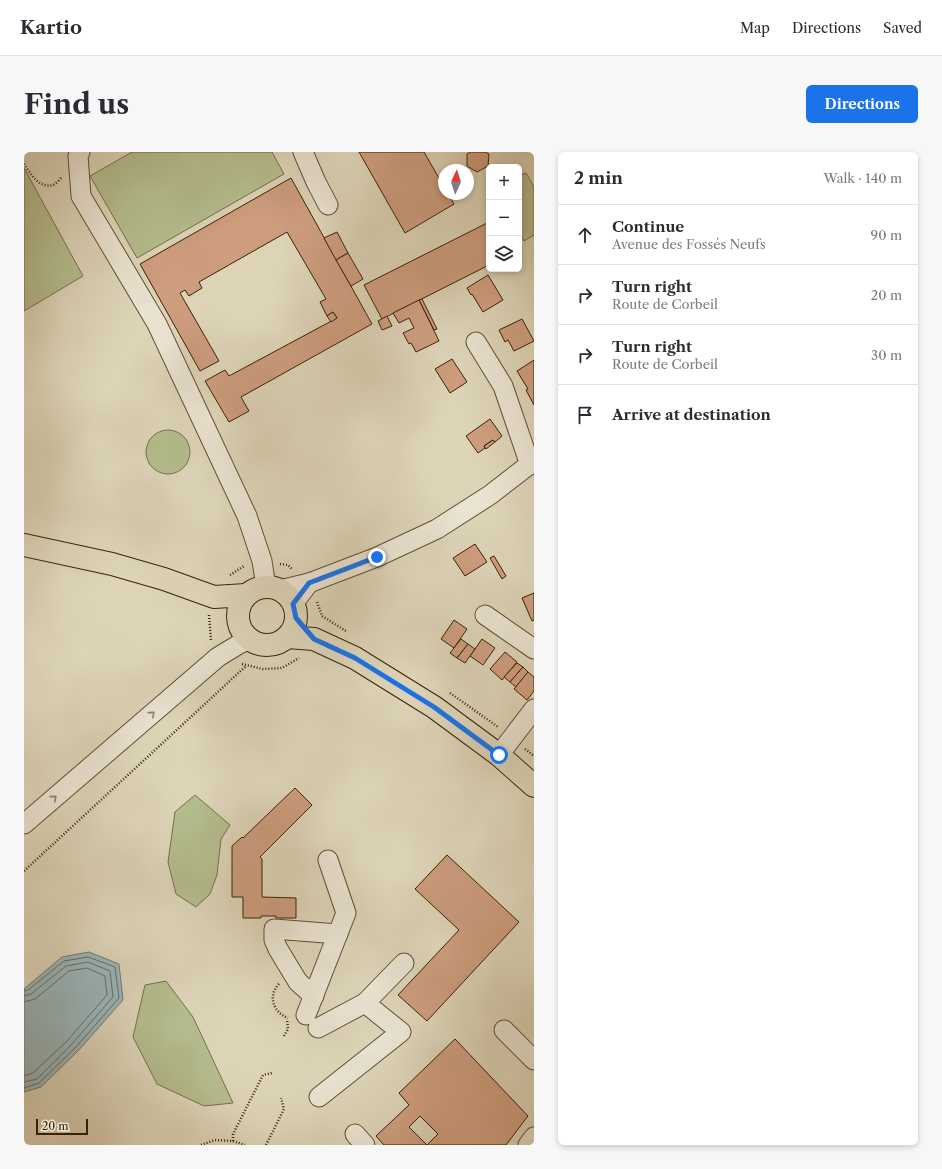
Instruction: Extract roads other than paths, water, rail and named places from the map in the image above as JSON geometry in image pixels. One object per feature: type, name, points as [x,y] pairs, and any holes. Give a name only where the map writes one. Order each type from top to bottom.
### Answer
[{"type":"main road","points":[[24,545],[112,564],[164,579],[214,596],[246,595]]},
{"type":"main road","points":[[237,618],[241,602],[246,595],[258,588],[284,607],[314,639],[355,658],[427,703],[499,755],[534,786]]},
{"type":"main road","points":[[214,596],[237,618],[242,630],[250,640],[257,644],[273,644],[281,642],[284,607]]},
{"type":"street","points":[[303,152],[328,205]]},
{"type":"street","points":[[79,157],[81,196],[160,331],[248,516],[262,561],[284,607],[309,583],[377,557],[437,529],[490,495],[532,463],[503,386],[476,342]]},
{"type":"street","points":[[485,616],[534,649]]},
{"type":"street","points":[[24,824],[218,657],[241,643],[250,640]]},
{"type":"street","points":[[499,755],[534,709]]},
{"type":"street","points":[[328,860],[346,913],[305,1021],[365,1003],[404,963]]},
{"type":"street","points":[[314,996],[298,982],[274,940],[274,929],[338,934]]},
{"type":"street","points":[[319,1096],[401,1032],[365,1003]]},
{"type":"street","points":[[504,1030],[534,1060]]},
{"type":"street","points":[[528,1145],[534,1137]]},
{"type":"water","points":[[89,952],[119,964],[123,1000],[78,1051],[41,1087],[24,1092],[24,989],[62,957]]}]
